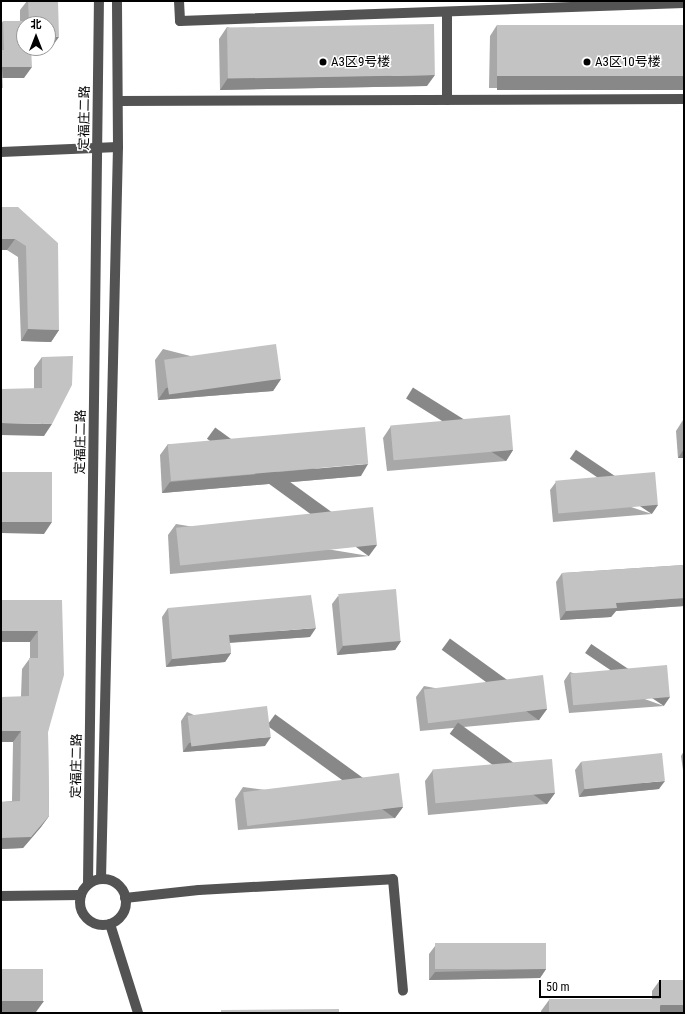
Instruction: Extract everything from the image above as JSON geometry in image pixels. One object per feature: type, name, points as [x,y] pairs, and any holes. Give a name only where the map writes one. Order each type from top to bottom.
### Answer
[{"type":"street","name":"定福庄二路","points":[[88,884],[99,1]]},
{"type":"street","name":"定福庄二路","points":[[101,879],[118,147],[117,1]]},
{"type":"street","points":[[179,1],[180,21],[684,3]]},
{"type":"street","points":[[447,12],[447,100]]},
{"type":"street","points":[[118,102],[684,98]]},
{"type":"street","points":[[1,152],[118,147]]},
{"type":"street","points":[[125,898],[199,890],[393,878],[403,991]]},
{"type":"street","points":[[101,879],[115,883],[125,898],[121,916],[110,924],[96,924],[86,918],[80,907],[81,894],[88,884],[101,879]]},
{"type":"street","points":[[1,896],[81,894]]},
{"type":"street","points":[[110,924],[138,1013]]},
{"type":"building","points":[[28,1],[58,1],[59,37],[56,37],[56,16],[29,16]]},
{"type":"building","points":[[3,21],[16,21],[16,56],[31,56],[32,67],[2,67],[3,88],[1,88],[1,50],[4,50]]},
{"type":"building","name":"A3区9号楼","points":[[434,24],[435,75],[228,79],[227,28]]},
{"type":"building","name":"A3区10号楼","points":[[497,25],[684,25],[684,76],[497,76]]},
{"type":"building","points":[[1,207],[18,207],[58,243],[59,330],[28,329],[26,246],[15,239],[1,239]]},
{"type":"building","points":[[276,344],[281,379],[169,394],[164,360]]},
{"type":"building","points":[[73,356],[72,385],[52,424],[1,423],[1,389],[42,388],[42,357]]},
{"type":"building","points":[[510,415],[513,450],[394,460],[390,425]]},
{"type":"building","points":[[365,427],[368,464],[171,481],[168,444]]},
{"type":"building","points":[[1,472],[52,472],[52,522],[1,522]]},
{"type":"building","points":[[655,472],[658,505],[558,514],[555,481]]},
{"type":"building","points":[[373,507],[377,545],[180,565],[176,528]]},
{"type":"building","points":[[684,565],[684,598],[616,603],[617,608],[566,611],[562,573]]},
{"type":"building","points":[[396,589],[401,641],[343,646],[338,594]]},
{"type":"building","points":[[311,595],[316,628],[229,635],[231,653],[172,659],[168,608]]},
{"type":"building","points":[[1,600],[62,600],[64,675],[48,732],[49,816],[31,837],[1,838],[1,802],[20,801],[21,731],[1,731],[1,697],[29,696],[29,658],[38,658],[38,631],[1,631]]},
{"type":"building","points":[[667,665],[670,697],[573,705],[570,673]]},
{"type":"building","points":[[543,675],[547,709],[428,723],[424,690]]},
{"type":"building","points":[[267,706],[271,737],[191,747],[188,716]]},
{"type":"building","points":[[662,753],[665,781],[584,789],[581,761]]},
{"type":"building","points":[[552,759],[555,793],[435,803],[432,769]]},
{"type":"building","points":[[399,773],[403,807],[247,826],[243,792]]},
{"type":"building","points":[[435,943],[546,943],[546,969],[435,969]]},
{"type":"building","points":[[1,969],[43,969],[43,1001],[1,1001]]},
{"type":"building","points":[[660,980],[684,980],[684,1005],[660,1005]]},
{"type":"building","points":[[549,999],[660,999],[660,1013],[549,1013]]},
{"type":"building","points":[[339,1009],[339,1013],[221,1013],[221,1010]]},
{"type":"place","name":"A3区9号楼","points":[[323,62]]},
{"type":"place","name":"A3区10号楼","points":[[587,62]]}]
